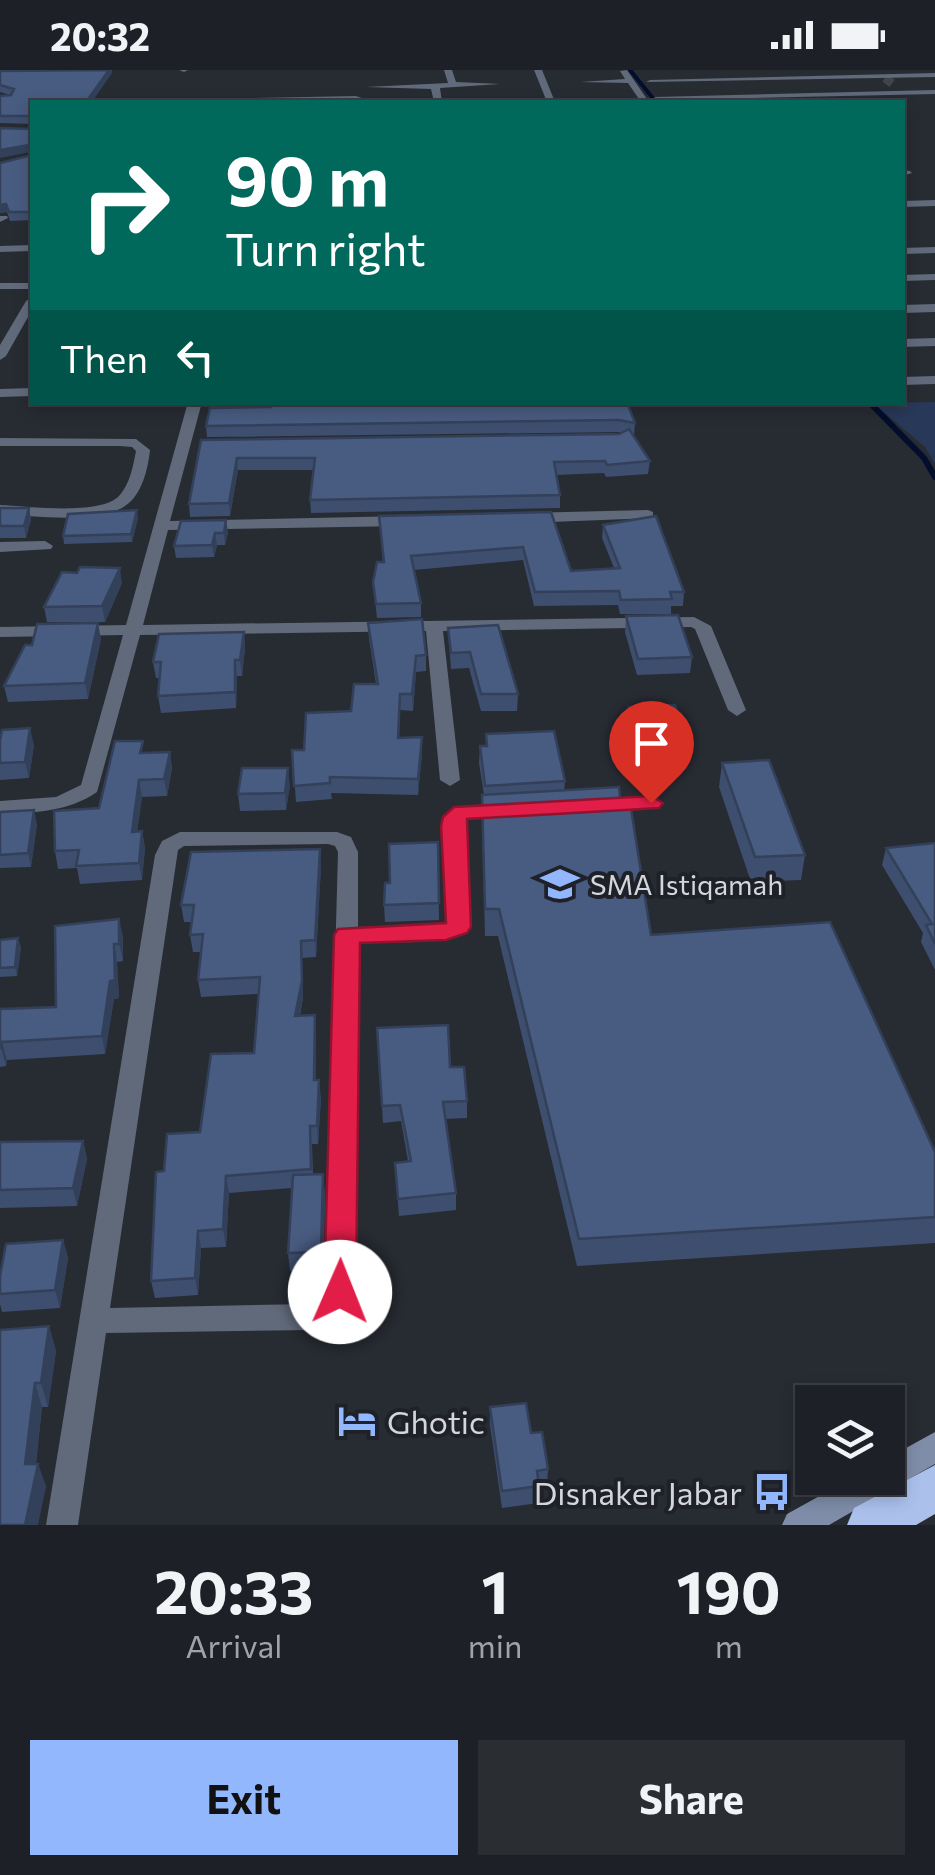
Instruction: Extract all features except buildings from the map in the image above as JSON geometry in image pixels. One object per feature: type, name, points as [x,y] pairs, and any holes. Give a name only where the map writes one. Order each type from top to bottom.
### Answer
[{"type":"highway","points":[[872,1525],[935,1488]]},
{"type":"main road","points":[[905,1464],[935,1447]]},
{"type":"main road","points":[[798,1525],[851,1495]]},
{"type":"street","points":[[410,70],[418,86]]},
{"type":"street","points":[[448,70],[453,85]]},
{"type":"street","points":[[538,70],[550,100]]},
{"type":"street","points":[[623,70],[644,100]]},
{"type":"street","points":[[646,71],[705,70]]},
{"type":"street","points":[[715,70],[740,98]]},
{"type":"street","points":[[650,82],[935,75]]},
{"type":"street","points":[[884,77],[906,93]]},
{"type":"street","points":[[340,80],[343,100]]},
{"type":"street","points":[[584,82],[630,81]]},
{"type":"street","points":[[370,88],[496,84]]},
{"type":"street","points":[[435,86],[438,100]]},
{"type":"street","points":[[658,97],[935,92]]},
{"type":"street","points":[[905,204],[935,203]]},
{"type":"street","points":[[0,249],[30,248]]},
{"type":"street","points":[[905,251],[935,250]]},
{"type":"street","points":[[905,278],[935,278]]},
{"type":"street","points":[[0,286],[30,286]]},
{"type":"street","points":[[0,356],[30,305]]},
{"type":"street","points":[[905,309],[935,308]]},
{"type":"street","points":[[905,343],[935,342]]},
{"type":"street","points":[[905,381],[935,380]]},
{"type":"street","points":[[0,393],[30,392]]},
{"type":"street","points":[[0,807],[50,806],[76,800],[90,788],[194,405]]},
{"type":"street","points":[[0,442],[136,444],[142,450],[126,498],[105,508],[0,510]]},
{"type":"street","points":[[182,445],[202,445]]},
{"type":"street","points":[[137,474],[175,473]]},
{"type":"street","points":[[512,518],[648,515]]},
{"type":"street","points":[[160,526],[434,520]]},
{"type":"street","points":[[0,547],[45,546]]},
{"type":"street","points":[[0,632],[694,622],[702,626],[737,710]]},
{"type":"street","points":[[434,627],[450,780]]},
{"type":"street","points":[[564,806],[651,803]]},
{"type":"street","points":[[347,935],[446,932],[458,927],[454,817],[462,812],[530,808]]},
{"type":"street","points":[[62,1525],[92,1321],[169,846],[180,838],[338,839],[348,852],[340,1292],[336,1300],[324,1313],[310,1316],[92,1321]]},
{"type":"shaded area","points":[[935,402],[935,464],[925,447],[875,405]]},
{"type":"waterway","points":[[630,70],[654,100]]},
{"type":"waterway","points":[[872,405],[924,458],[935,477]]},
{"type":"tunnel","points":[[885,78],[893,84]]},
{"type":"place","name":"SMA Istiqamah","points":[[560,884]]},
{"type":"place","name":"Ghotic","points":[[357,1421]]},
{"type":"place","name":"Disnaker Jabar","points":[[772,1492]]},
{"type":"route","points":[[340,1292],[347,935],[446,932],[458,927],[453,826],[454,817],[462,812],[651,803]]}]
